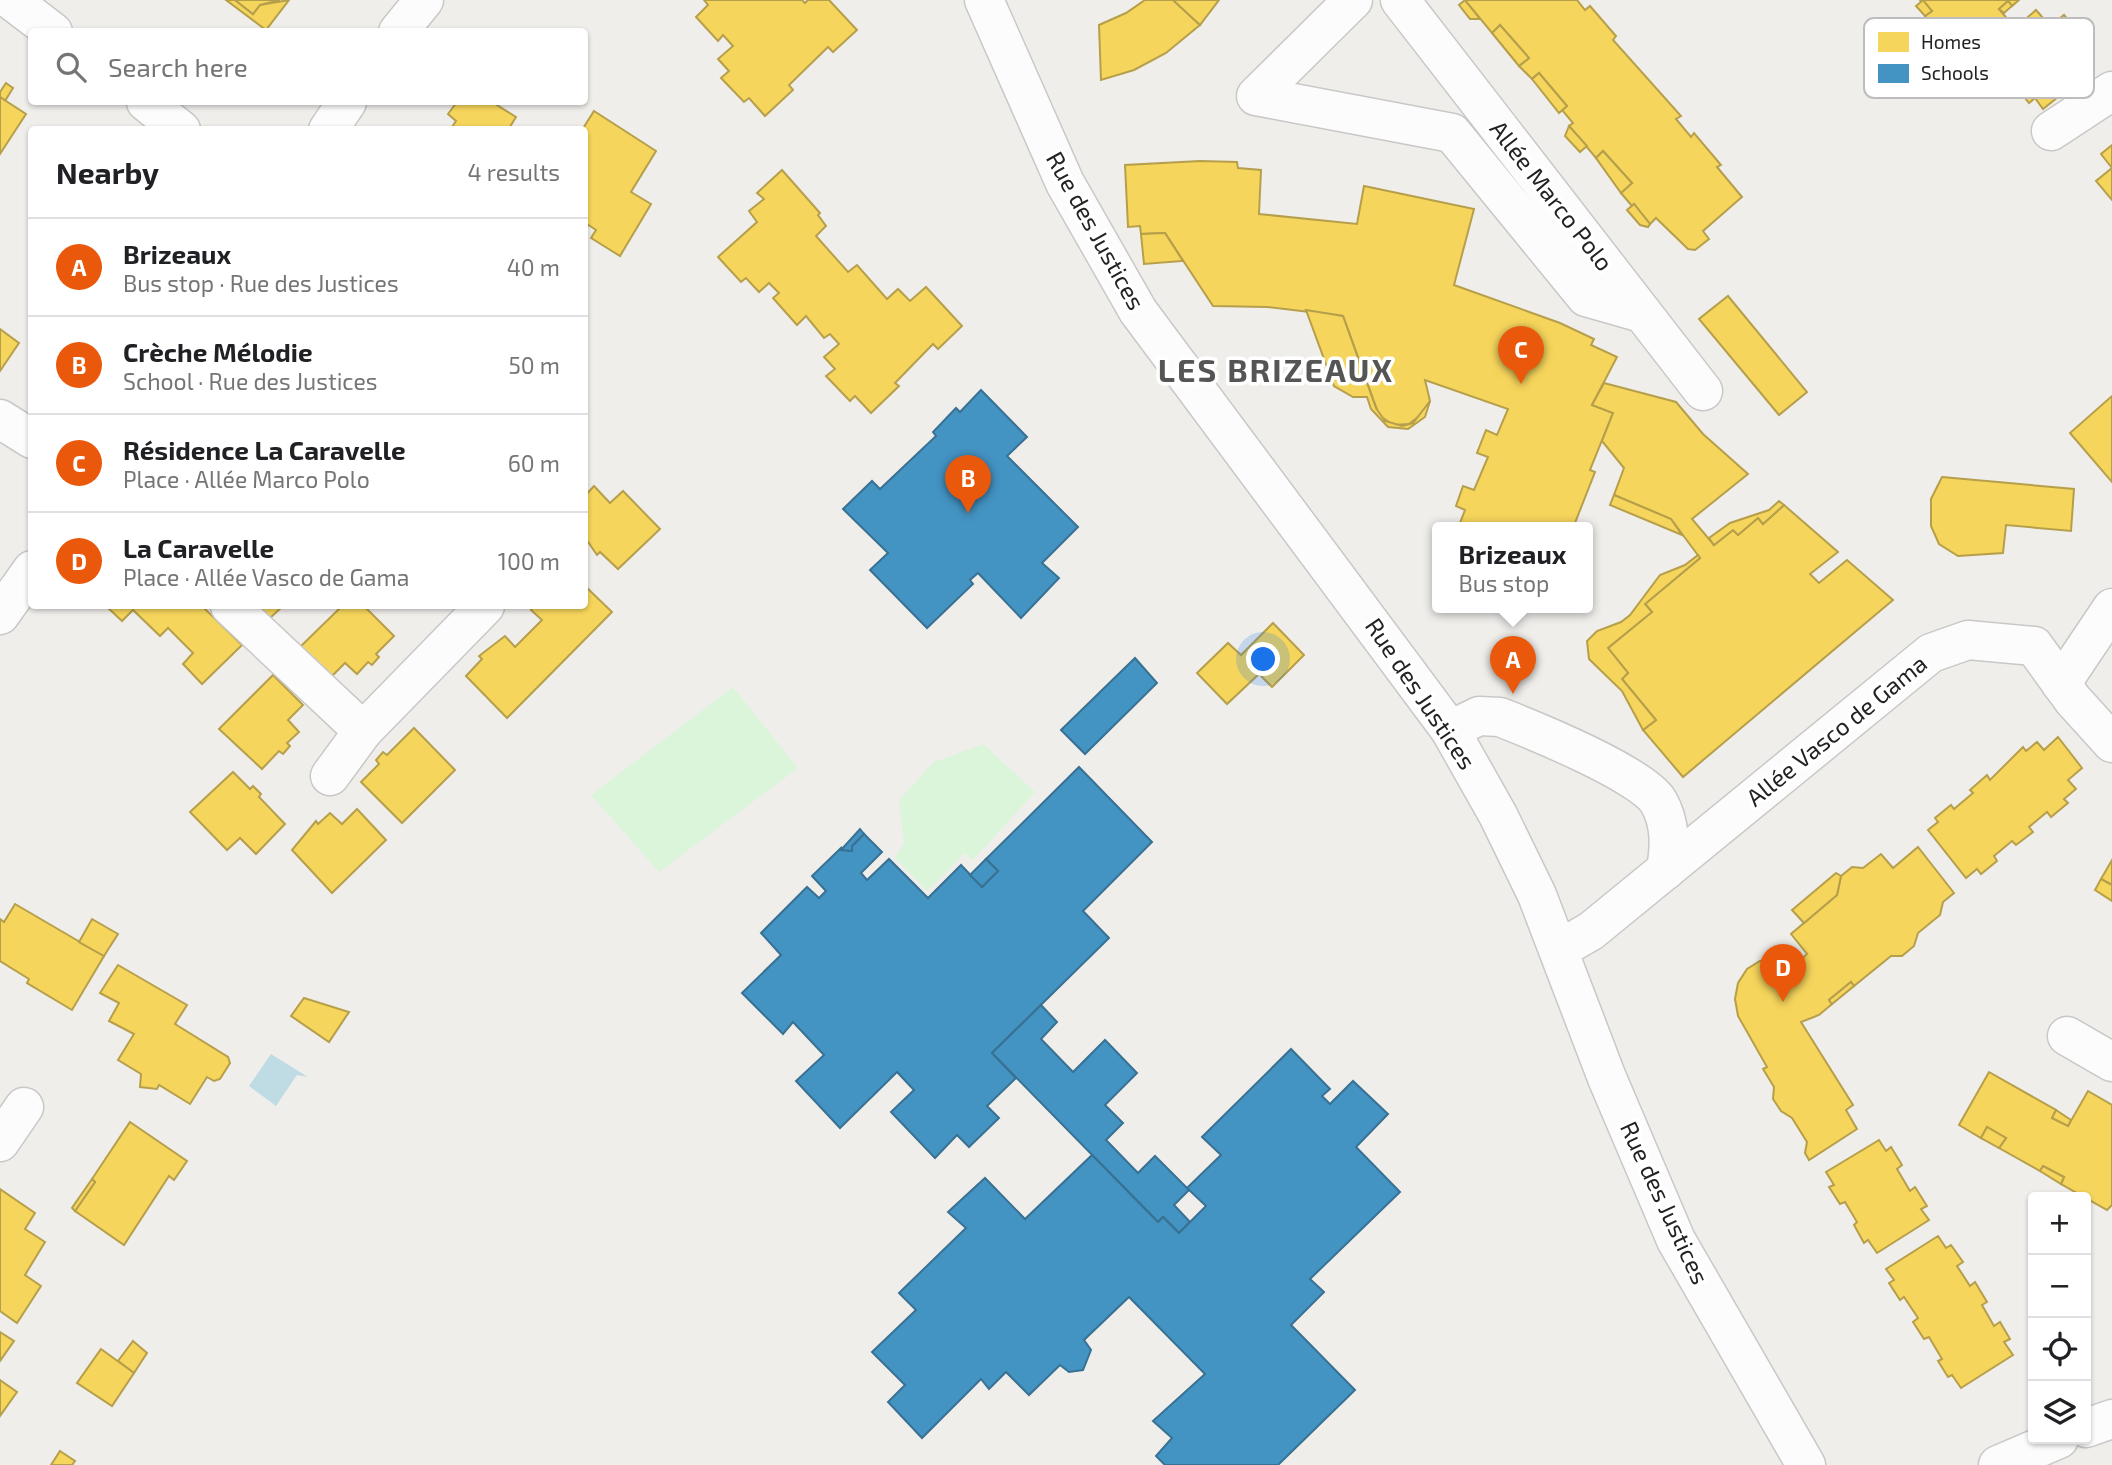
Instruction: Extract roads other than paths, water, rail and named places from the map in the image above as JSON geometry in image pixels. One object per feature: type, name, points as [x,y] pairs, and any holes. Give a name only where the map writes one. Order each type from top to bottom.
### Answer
[{"type":"street","points":[[10,0],[48,28]]},
{"type":"street","points":[[401,28],[424,0]]},
{"type":"street","name":"Rue des Justices","points":[[984,0],[1065,183],[1138,311],[1450,730],[1498,816],[1560,949],[1607,1078],[1676,1240],[1806,1465]]},
{"type":"street","points":[[1353,0],[1256,96],[1452,133],[1586,297],[1642,313]]},
{"type":"street","name":"Allée Marco Polo","points":[[1400,0],[1703,391]]},
{"type":"street","points":[[2051,131],[2112,90]]},
{"type":"street","points":[[150,105],[176,126]]},
{"type":"street","points":[[331,126],[345,105]]},
{"type":"street","points":[[0,419],[28,436]]},
{"type":"street","points":[[0,615],[28,576]]},
{"type":"street","points":[[2061,684],[2112,608]]},
{"type":"street","points":[[233,609],[363,731]]},
{"type":"street","points":[[330,776],[363,731],[482,609]]},
{"type":"street","name":"Allée Vasco de Gama","points":[[1560,949],[1591,931],[1931,653],[1968,640],[2034,646],[2061,684],[2112,743]]},
{"type":"street","points":[[1450,730],[1479,716],[1500,718],[1629,777],[1657,800],[1667,823],[1670,845],[1666,870]]},
{"type":"street","points":[[2067,1036],[2112,1062]]},
{"type":"street","points":[[0,1142],[24,1107]]},
{"type":"street","points":[[2091,1426],[2112,1419]]},
{"type":"street","points":[[1997,1465],[2047,1444]]},
{"type":"water","points":[[271,1054],[308,1077],[297,1075],[276,1106],[249,1086]]},
{"type":"place","name":"Résidence La Caravelle","points":[[1521,384]]},
{"type":"place","name":"Crèche Mélodie","points":[[968,513]]},
{"type":"place","name":"Brizeaux","points":[[1513,694]]},
{"type":"place","name":"La Caravelle","points":[[1783,1002]]},
{"type":"district","name":"LES BRIZEAUX","points":[[1276,371]]}]
